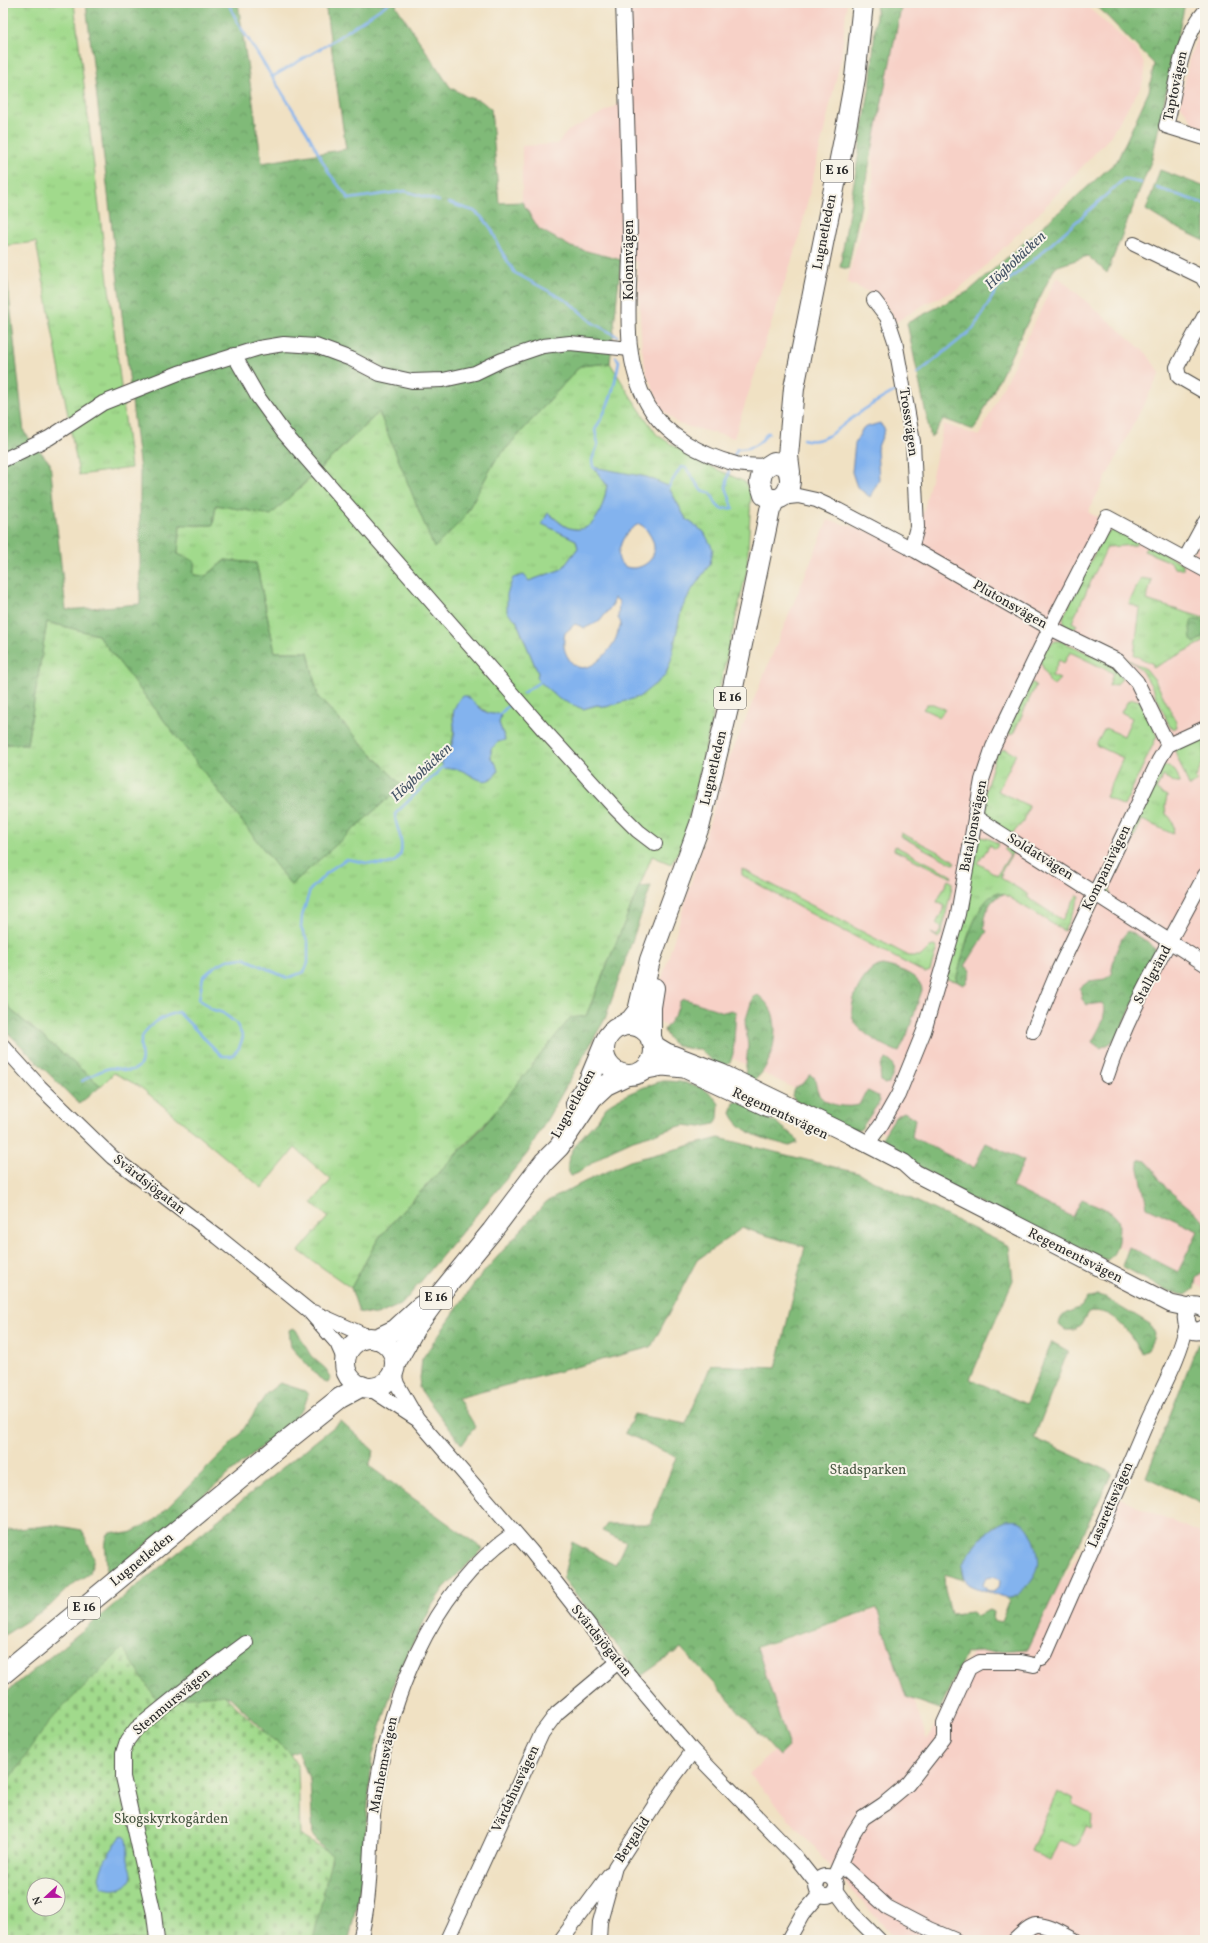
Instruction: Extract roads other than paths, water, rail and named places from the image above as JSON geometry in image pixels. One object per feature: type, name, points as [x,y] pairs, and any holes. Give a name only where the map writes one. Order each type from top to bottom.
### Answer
[{"type":"highway","name":"Lugnetleden","points":[[767,465],[778,446],[794,388],[855,78],[863,3]]},
{"type":"highway","name":"Lugnetleden","points":[[790,473],[788,456],[794,388]]},
{"type":"highway","points":[[767,465],[781,463],[785,465],[790,473]]},
{"type":"highway","name":"E 16","points":[[767,465],[760,474],[769,493],[784,496],[790,487],[790,473]]},
{"type":"highway","name":"Lugnetleden","points":[[620,1027],[631,1020],[638,1011],[650,960],[700,824],[732,692],[757,572],[758,514],[769,493]]},
{"type":"highway","name":"Lugnetleden","points":[[652,1041],[651,1007],[654,986],[674,930],[698,853],[700,824]]},
{"type":"highway","points":[[620,1027],[638,1027],[644,1030],[652,1041]]},
{"type":"highway","name":"E 16","points":[[604,1045],[609,1035],[620,1027]]},
{"type":"highway","name":"E 16","points":[[634,1073],[652,1059],[652,1041]]},
{"type":"highway","name":"Lugnetleden","points":[[544,1162],[552,1143],[589,1081],[604,1045]]},
{"type":"highway","points":[[604,1045],[604,1056],[608,1064],[616,1072],[634,1073]]},
{"type":"highway","name":"Lugnetleden","points":[[394,1367],[415,1328],[437,1298],[486,1238],[544,1162],[559,1147],[599,1091],[606,1085],[634,1073]]},
{"type":"highway","name":"Lugnetleden","points":[[374,1338],[395,1330],[426,1302],[486,1238]]},
{"type":"highway","points":[[374,1338],[388,1346],[394,1354],[394,1367]]},
{"type":"highway","name":"E 16","points":[[345,1364],[348,1352],[353,1344],[362,1339],[374,1338]]},
{"type":"highway","name":"Lugnetleden","points":[[280,1445],[338,1385],[345,1364]]},
{"type":"highway","points":[[345,1364],[352,1379],[366,1387]]},
{"type":"highway","name":"E 16","points":[[366,1387],[378,1386],[387,1381],[394,1367]]},
{"type":"highway","name":"Lugnetleden","points":[[3,1674],[280,1445],[340,1398],[366,1387]]},
{"type":"main road","name":"Regementsvägen","points":[[652,1041],[667,1052],[719,1079],[864,1148],[900,1172],[915,1173],[1198,1319]]},
{"type":"main road","name":"Regementsvägen","points":[[634,1073],[663,1067],[678,1068],[719,1079]]},
{"type":"street","name":"Kolonnvägen","points":[[623,3],[630,239],[630,350],[635,373],[645,399],[663,424],[675,436],[691,446],[736,464],[769,493]]},
{"type":"street","name":"Taptovägen","points":[[1205,11],[1194,25],[1184,47],[1166,126],[1205,138]]},
{"type":"street","points":[[1134,244],[1202,277],[1205,282]]},
{"type":"street","name":"Trossvägen","points":[[874,300],[887,317],[895,341],[913,442],[917,527],[911,549]]},
{"type":"street","points":[[1205,314],[1177,367],[1180,377],[1205,392]]},
{"type":"street","points":[[3,460],[49,438],[103,403],[179,373],[234,355],[284,344],[316,346],[351,359],[380,374],[412,381],[443,380],[475,373],[502,360],[543,346],[570,343],[630,350]]},
{"type":"street","points":[[234,355],[258,397],[284,433],[543,729],[638,832],[655,844]]},
{"type":"street","name":"Kolonnvägen","points":[[736,464],[767,465]]},
{"type":"street","name":"Plutonsvägen","points":[[790,473],[799,485],[816,500],[911,549],[1050,628],[1118,661],[1137,682],[1168,746]]},
{"type":"street","name":"Plutonsvägen","points":[[769,493],[798,496],[816,500]]},
{"type":"street","name":"Bataljonsvägen","points":[[864,1148],[881,1125],[898,1095],[924,1031],[958,914],[982,780],[993,747],[1050,628],[1107,517],[1185,559]]},
{"type":"street","points":[[1205,522],[1185,559],[1205,570]]},
{"type":"street","points":[[1168,746],[1205,728]]},
{"type":"street","name":"Kompanivägen","points":[[1033,1031],[1058,971],[1095,892],[1159,760],[1168,746]]},
{"type":"street","name":"Soldatvägen","points":[[975,817],[1095,892],[1106,902],[1171,941],[1205,964]]},
{"type":"street","name":"Stallgränd","points":[[1107,1076],[1114,1055],[1146,986],[1205,876]]},
{"type":"street","name":"Svärdsjögatan","points":[[3,1046],[40,1087],[112,1157],[218,1237],[262,1267],[308,1310],[337,1343],[345,1364]]},
{"type":"street","name":"Svärdsjögatan","points":[[308,1310],[374,1338]]},
{"type":"street","name":"Lasarettsvägen","points":[[840,1864],[853,1834],[862,1818],[884,1804],[908,1784],[944,1738],[944,1723],[969,1668],[980,1662],[1038,1661],[1046,1653],[1161,1389],[1198,1319]]},
{"type":"street","name":"Svärdsjögatan","points":[[394,1367],[397,1384],[417,1419],[542,1565],[618,1662],[693,1750],[794,1855],[879,1940]]},
{"type":"street","name":"Svärdsjögatan","points":[[366,1387],[417,1419]]},
{"type":"street","name":"Manhemsvägen","points":[[360,1940],[368,1903],[374,1812],[379,1775],[392,1718],[410,1668],[429,1632],[459,1585],[493,1549],[514,1533]]},
{"type":"street","name":"Stenmursvägen","points":[[157,1940],[154,1914],[124,1777],[124,1753],[127,1742],[136,1729],[204,1674],[246,1643]]},
{"type":"street","name":"Värdshusvägen","points":[[446,1940],[542,1733],[557,1713],[618,1662]]},
{"type":"street","name":"Bergalid","points":[[599,1940],[600,1922],[615,1867],[667,1786],[693,1750]]},
{"type":"street","points":[[788,1940],[802,1915],[826,1887],[840,1864],[887,1906],[929,1929],[955,1940]]},
{"type":"street","points":[[560,1940],[615,1867]]},
{"type":"street","points":[[1015,1940],[1028,1928],[1035,1925],[1043,1926],[1075,1940]]},
{"type":"water","points":[[880,423],[885,430],[877,449],[879,480],[870,497],[857,487],[852,472],[855,443],[863,428]]},
{"type":"water","points":[[593,467],[647,477],[668,486],[686,519],[704,532],[713,549],[710,564],[691,591],[681,610],[671,661],[665,676],[639,697],[606,707],[597,705],[583,709],[559,699],[537,679],[538,673],[516,620],[507,612],[507,594],[513,578],[524,575],[529,581],[562,569],[578,548],[576,540],[542,524],[548,513],[566,527],[578,529],[586,527],[592,523],[601,510],[607,485]],"holes":[[[639,524],[645,528],[651,537],[654,549],[652,558],[637,568],[629,568],[622,565],[619,558],[620,547],[627,533]],[[614,598],[619,601],[618,618],[621,623],[613,644],[602,658],[588,667],[581,668],[575,665],[567,656],[564,643],[565,633],[575,624],[585,628],[600,621],[613,604]]]},
{"type":"water","points":[[462,696],[466,696],[481,709],[493,714],[498,713],[501,716],[499,723],[505,740],[498,742],[491,749],[491,759],[496,764],[498,771],[492,778],[486,781],[480,780],[453,768],[444,769],[441,762],[453,741],[453,713]]},
{"type":"water","points":[[1005,1521],[1018,1521],[1023,1523],[1031,1534],[1037,1549],[1039,1563],[1034,1578],[1026,1588],[1011,1598],[1001,1597],[971,1585],[966,1581],[963,1572],[962,1565],[975,1545],[985,1534],[998,1524]],"holes":[[[986,1577],[996,1577],[1000,1581],[999,1588],[994,1592],[987,1590],[983,1585]]]},
{"type":"water","points":[[124,1835],[128,1843],[128,1859],[132,1873],[131,1880],[125,1886],[116,1889],[102,1887],[100,1874],[102,1867],[109,1853],[121,1836]]},
{"type":"waterway","points":[[228,3],[238,23],[307,132],[329,173],[349,199],[405,191],[439,201]]},
{"type":"waterway","points":[[272,77],[325,46],[389,3]]},
{"type":"waterway","name":"Högbobäcken","points":[[917,374],[973,329],[997,289],[1030,263],[1124,179],[1141,183]]},
{"type":"waterway","name":"Högbobäcken","points":[[1157,188],[1205,204]]},
{"type":"waterway","points":[[449,203],[474,211],[484,219],[492,230],[500,249],[515,273],[569,302],[593,323],[617,336]]},
{"type":"waterway","points":[[596,469],[593,467],[592,460],[598,444],[595,430],[608,404],[613,389],[619,361],[616,357]]},
{"type":"waterway","name":"Högbobäcken","points":[[803,439],[818,440],[824,438],[865,409],[897,390]]},
{"type":"waterway","name":"Högbobäcken","points":[[734,456],[737,449],[755,446],[767,433],[769,433]]},
{"type":"waterway","name":"Högbobäcken","points":[[668,488],[681,467],[686,468],[701,490],[711,493],[716,504],[721,509],[733,508],[726,487],[729,471]]},
{"type":"waterway","name":"Högbobäcken","points":[[523,693],[541,681]]},
{"type":"waterway","name":"Högbobäcken","points":[[498,716],[509,705]]},
{"type":"waterway","name":"Högbobäcken","points":[[82,1081],[110,1068],[127,1070],[134,1070],[137,1068],[142,1059],[141,1042],[146,1031],[155,1022],[178,1012],[222,1056],[232,1056],[239,1048],[243,1037],[236,1023],[223,1013],[211,1009],[199,999],[203,977],[214,967],[227,960],[244,958],[287,978],[304,972],[308,963],[308,942],[301,928],[302,916],[310,890],[330,870],[346,859],[374,864],[391,863],[397,859],[401,852],[401,841],[395,814],[444,766]]},
{"type":"park label","name":"Stadsparken","points":[[868,1470]]},
{"type":"park label","name":"Skogskyrkogården","points":[[171,1819]]}]
